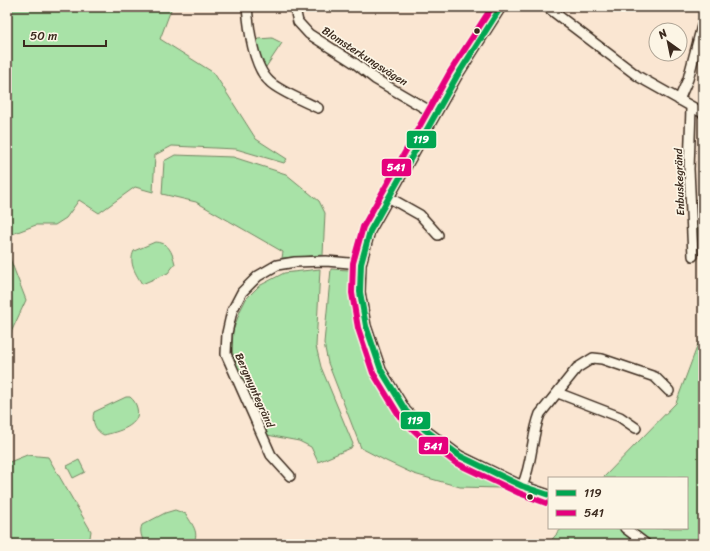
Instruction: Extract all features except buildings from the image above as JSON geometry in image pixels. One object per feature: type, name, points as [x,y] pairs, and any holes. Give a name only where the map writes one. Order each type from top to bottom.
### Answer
[{"type":"street","points":[[247,7],[251,38],[264,76],[274,86],[318,108]]},
{"type":"street","name":"Blomsterkungsvägen","points":[[297,7],[296,13],[298,22],[309,34],[356,64],[374,79],[435,114]]},
{"type":"street","points":[[501,7],[457,76],[370,231],[361,264],[360,292],[366,326],[381,370],[406,411],[424,429],[460,456],[522,486],[548,495]]},
{"type":"street","points":[[547,7],[639,77],[703,113]]},
{"type":"street","points":[[679,100],[688,79],[703,22]]},
{"type":"street","name":"Enbuskegränd","points":[[692,108],[688,169],[694,256]]},
{"type":"street","points":[[388,197],[420,215],[438,235]]},
{"type":"street","name":"Bergmyntegränd","points":[[290,476],[271,455],[226,354],[227,333],[232,311],[242,292],[258,276],[276,265],[295,262],[326,261],[361,264]]},
{"type":"street","points":[[522,486],[526,476],[540,414],[577,368],[589,360],[593,358],[602,359],[655,377],[669,391]]},
{"type":"street","points":[[558,393],[620,417],[636,428]]},
{"type":"street","points":[[625,529],[646,544]]},
{"type":"green space","points":[[7,7],[172,7],[160,39],[214,73],[256,139],[287,159],[284,163],[236,149],[172,146],[155,155],[153,192],[135,187],[99,213],[79,200],[66,218],[55,225],[36,225],[7,236]]},
{"type":"green space","points":[[272,38],[282,43],[266,67],[261,66],[256,43],[258,39]]},
{"type":"green space","points":[[175,155],[233,157],[286,174],[319,201],[325,213],[323,255],[282,258],[283,252],[196,202],[162,194],[164,161]]},
{"type":"green space","points":[[703,170],[703,244],[697,238]]},
{"type":"green space","points":[[155,242],[159,242],[169,248],[175,264],[168,273],[142,284],[132,264],[132,255],[134,251]]},
{"type":"green space","points":[[7,251],[26,300],[7,341]]},
{"type":"green space","points":[[320,269],[316,346],[321,367],[353,444],[351,448],[318,462],[311,447],[299,441],[267,435],[234,363],[232,348],[233,331],[240,311],[246,299],[259,286],[284,273]]},
{"type":"green space","points":[[331,269],[349,270],[355,276],[363,339],[372,363],[385,388],[392,401],[408,423],[425,441],[445,456],[500,488],[460,487],[414,474],[361,448],[328,363],[324,343]]},
{"type":"green space","points":[[700,339],[703,339],[703,544],[548,544],[561,529],[688,529],[688,477],[604,477],[676,403]]},
{"type":"green space","points":[[126,397],[130,397],[136,405],[138,414],[136,419],[132,424],[121,430],[104,435],[101,434],[93,419],[94,412]]},
{"type":"green space","points":[[27,455],[48,457],[91,531],[89,544],[7,544],[7,463]]},
{"type":"green space","points":[[79,460],[85,472],[73,478],[67,466]]},
{"type":"green space","points":[[175,510],[186,514],[193,525],[196,536],[193,544],[145,544],[141,533],[142,525],[165,513]]},
{"type":"transit line","name":"541","points":[[492,7],[450,72],[363,227],[353,263],[352,293],[358,328],[373,373],[400,417],[419,435],[456,463],[519,493],[546,503]]},
{"type":"transit line","name":"119","points":[[501,7],[457,76],[370,231],[361,264],[360,292],[366,326],[381,370],[406,411],[424,429],[460,456],[522,486],[548,495]]}]
